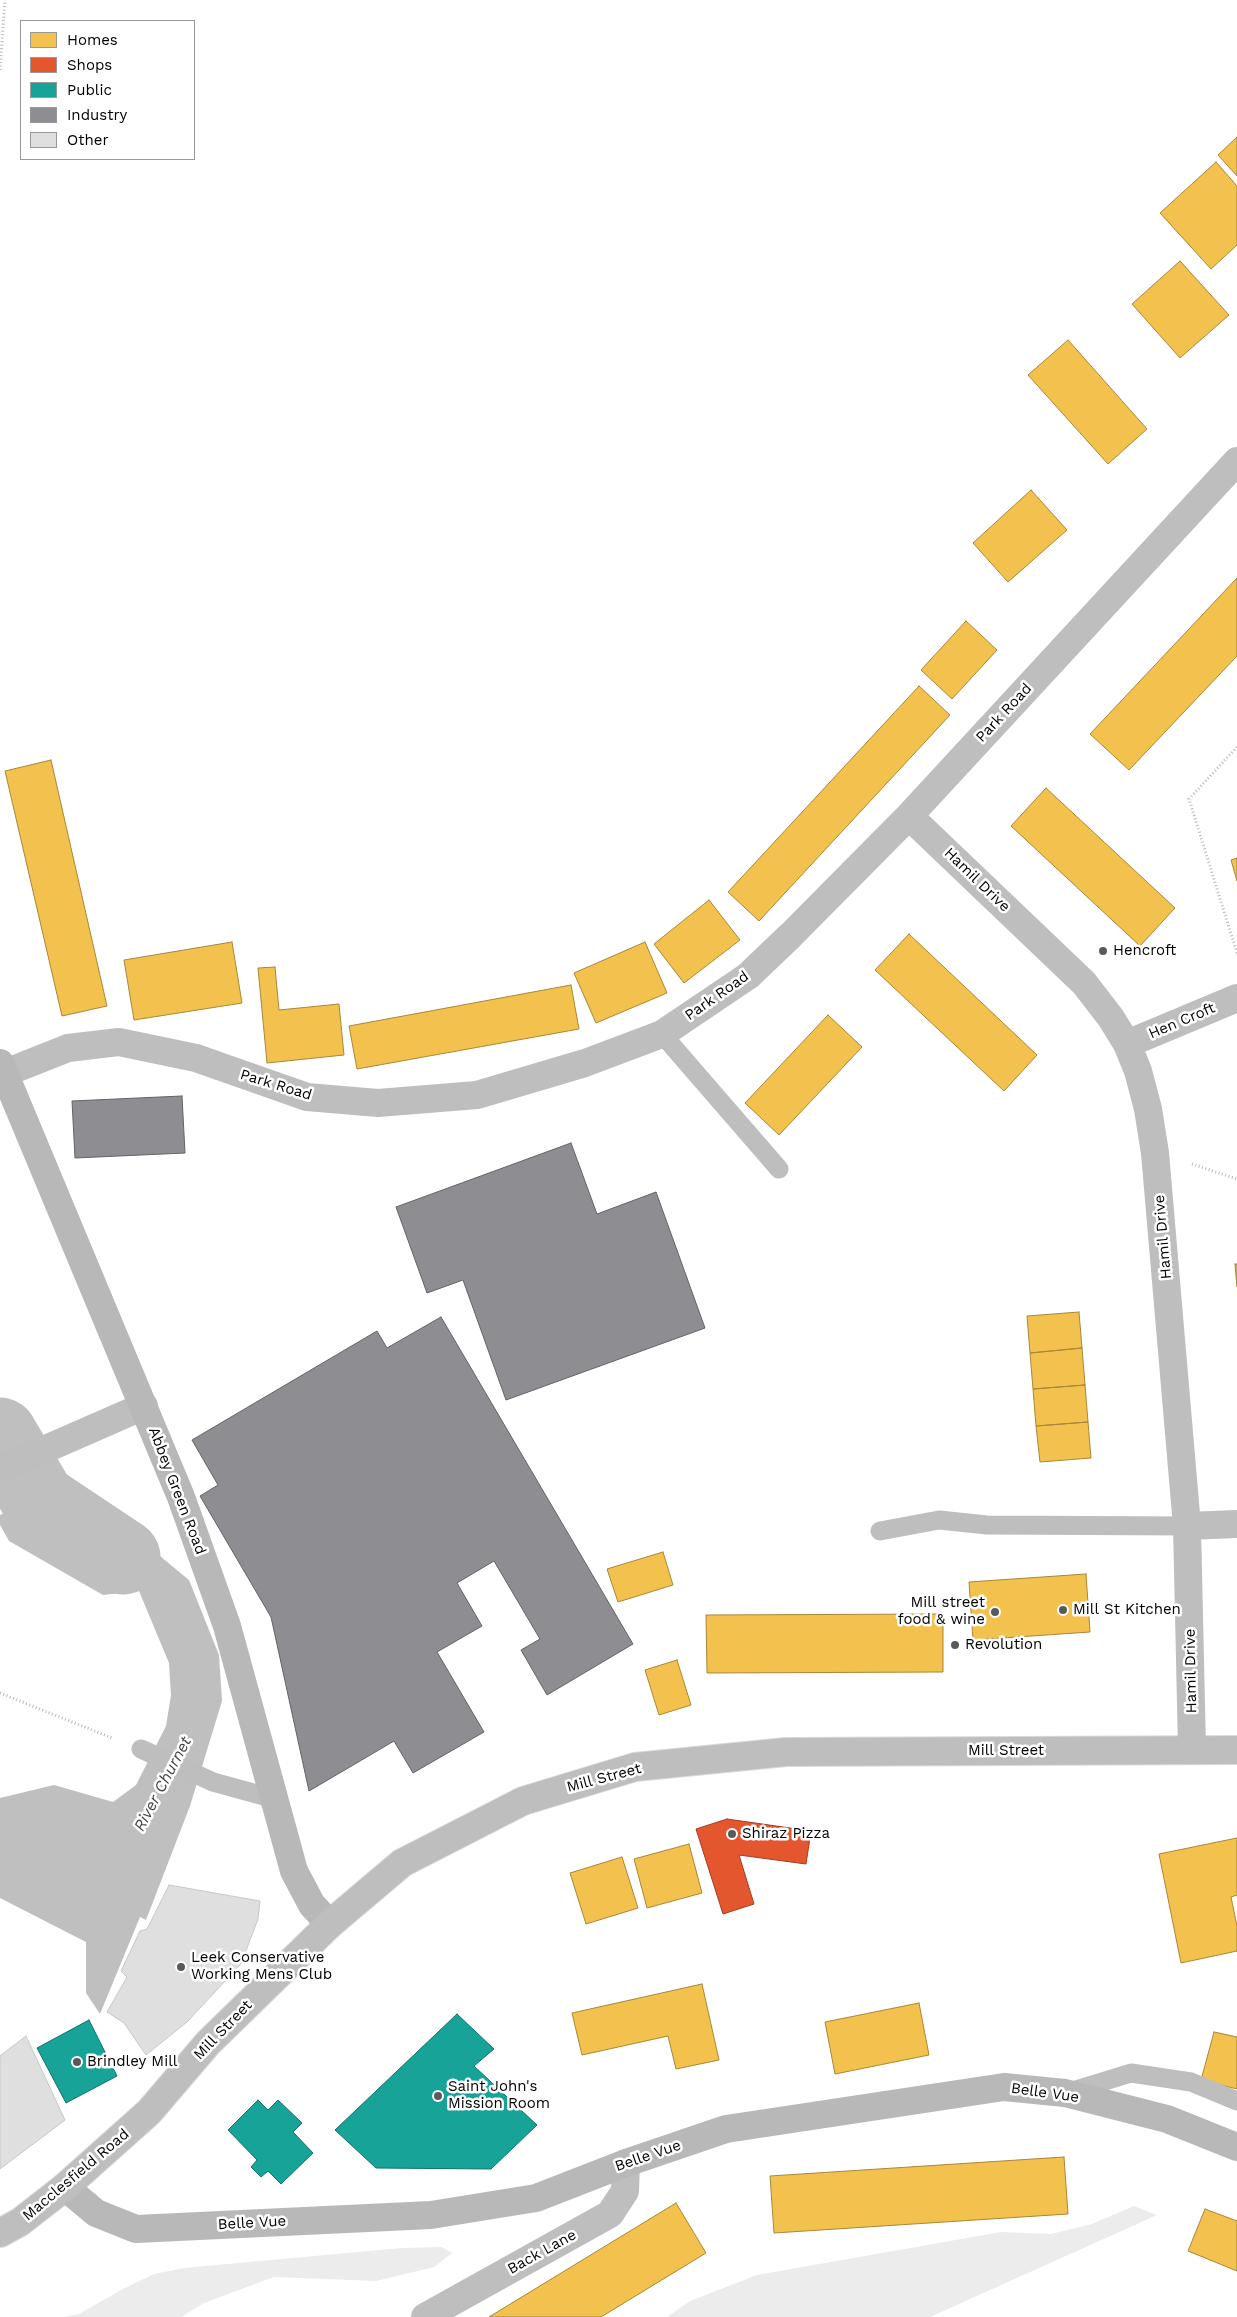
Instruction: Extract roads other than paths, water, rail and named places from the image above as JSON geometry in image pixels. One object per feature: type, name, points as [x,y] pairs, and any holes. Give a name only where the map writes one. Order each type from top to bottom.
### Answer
[{"type":"main road","name":"Park Road","points":[[2,1068],[68,1048],[120,1042],[196,1058],[306,1097],[378,1102],[477,1094],[584,1063],[662,1034],[748,976],[909,816],[1237,461]]},
{"type":"main road","name":"Hamil Drive","points":[[909,816],[1084,983],[1111,1018],[1127,1044],[1138,1071],[1146,1100],[1155,1153],[1188,1526],[1192,1749]]},
{"type":"main road","name":"Hen Croft","points":[[1127,1044],[1237,998]]},
{"type":"main road","points":[[0,1469],[144,1406]]},
{"type":"main road","points":[[1188,1526],[1237,1524]]},
{"type":"main road","name":"Mill Street","points":[[148,2112],[208,2044],[330,1924],[402,1863],[523,1801],[635,1767],[786,1752],[1237,1750]]},
{"type":"main road","name":"Macclesfield Road","points":[[0,2233],[20,2222],[65,2187],[148,2112]]},
{"type":"main road","name":"Back Lane","points":[[425,2317],[610,2214],[625,2192],[626,2163]]},
{"type":"street","name":"Abbey Green Road","points":[[2,1068],[181,1497],[227,1626],[294,1871],[312,1905],[330,1924]]},
{"type":"street","name":"Belle Vue","points":[[65,2187],[96,2213],[136,2229],[431,2215],[536,2198],[626,2163],[726,2130],[1004,2087],[1065,2093],[1167,2120],[1237,2147]]},
{"type":"lane","points":[[662,1034],[779,1169]]},
{"type":"lane","points":[[880,1531],[939,1520],[987,1525],[1188,1526]]},
{"type":"lane","points":[[141,1749],[214,1782],[275,1799]]},
{"type":"lane","points":[[1065,2093],[1131,2073],[1191,2082],[1237,2101]]},
{"type":"water","points":[[70,1482],[189,1580],[219,1655],[222,1701],[190,1806],[146,1920],[140,1917],[100,2014],[86,1993],[86,1942],[0,1898],[0,1798],[54,1785],[113,1802],[136,1785],[166,1726],[171,1695],[169,1663],[139,1591],[103,1595],[9,1541],[0,1525],[0,1515]]},
{"type":"waterway","name":"River Churnet","points":[[0,1435],[39,1501],[123,1557]]},
{"type":"place","name":"Hencroft","points":[[1103,951]]},
{"type":"place","name":"Mill St Kitchen","points":[[1063,1610]]},
{"type":"place","name":"Mill street food & wine","points":[[995,1612]]},
{"type":"place","name":"Revolution","points":[[955,1645]]},
{"type":"place","name":"Shiraz Pizza","points":[[732,1834]]},
{"type":"place","name":"Leek Conservative Working Mens Club","points":[[181,1967]]},
{"type":"place","name":"Brindley Mill","points":[[77,2062]]},
{"type":"place","name":"Saint John's Mission Room","points":[[438,2096]]}]
